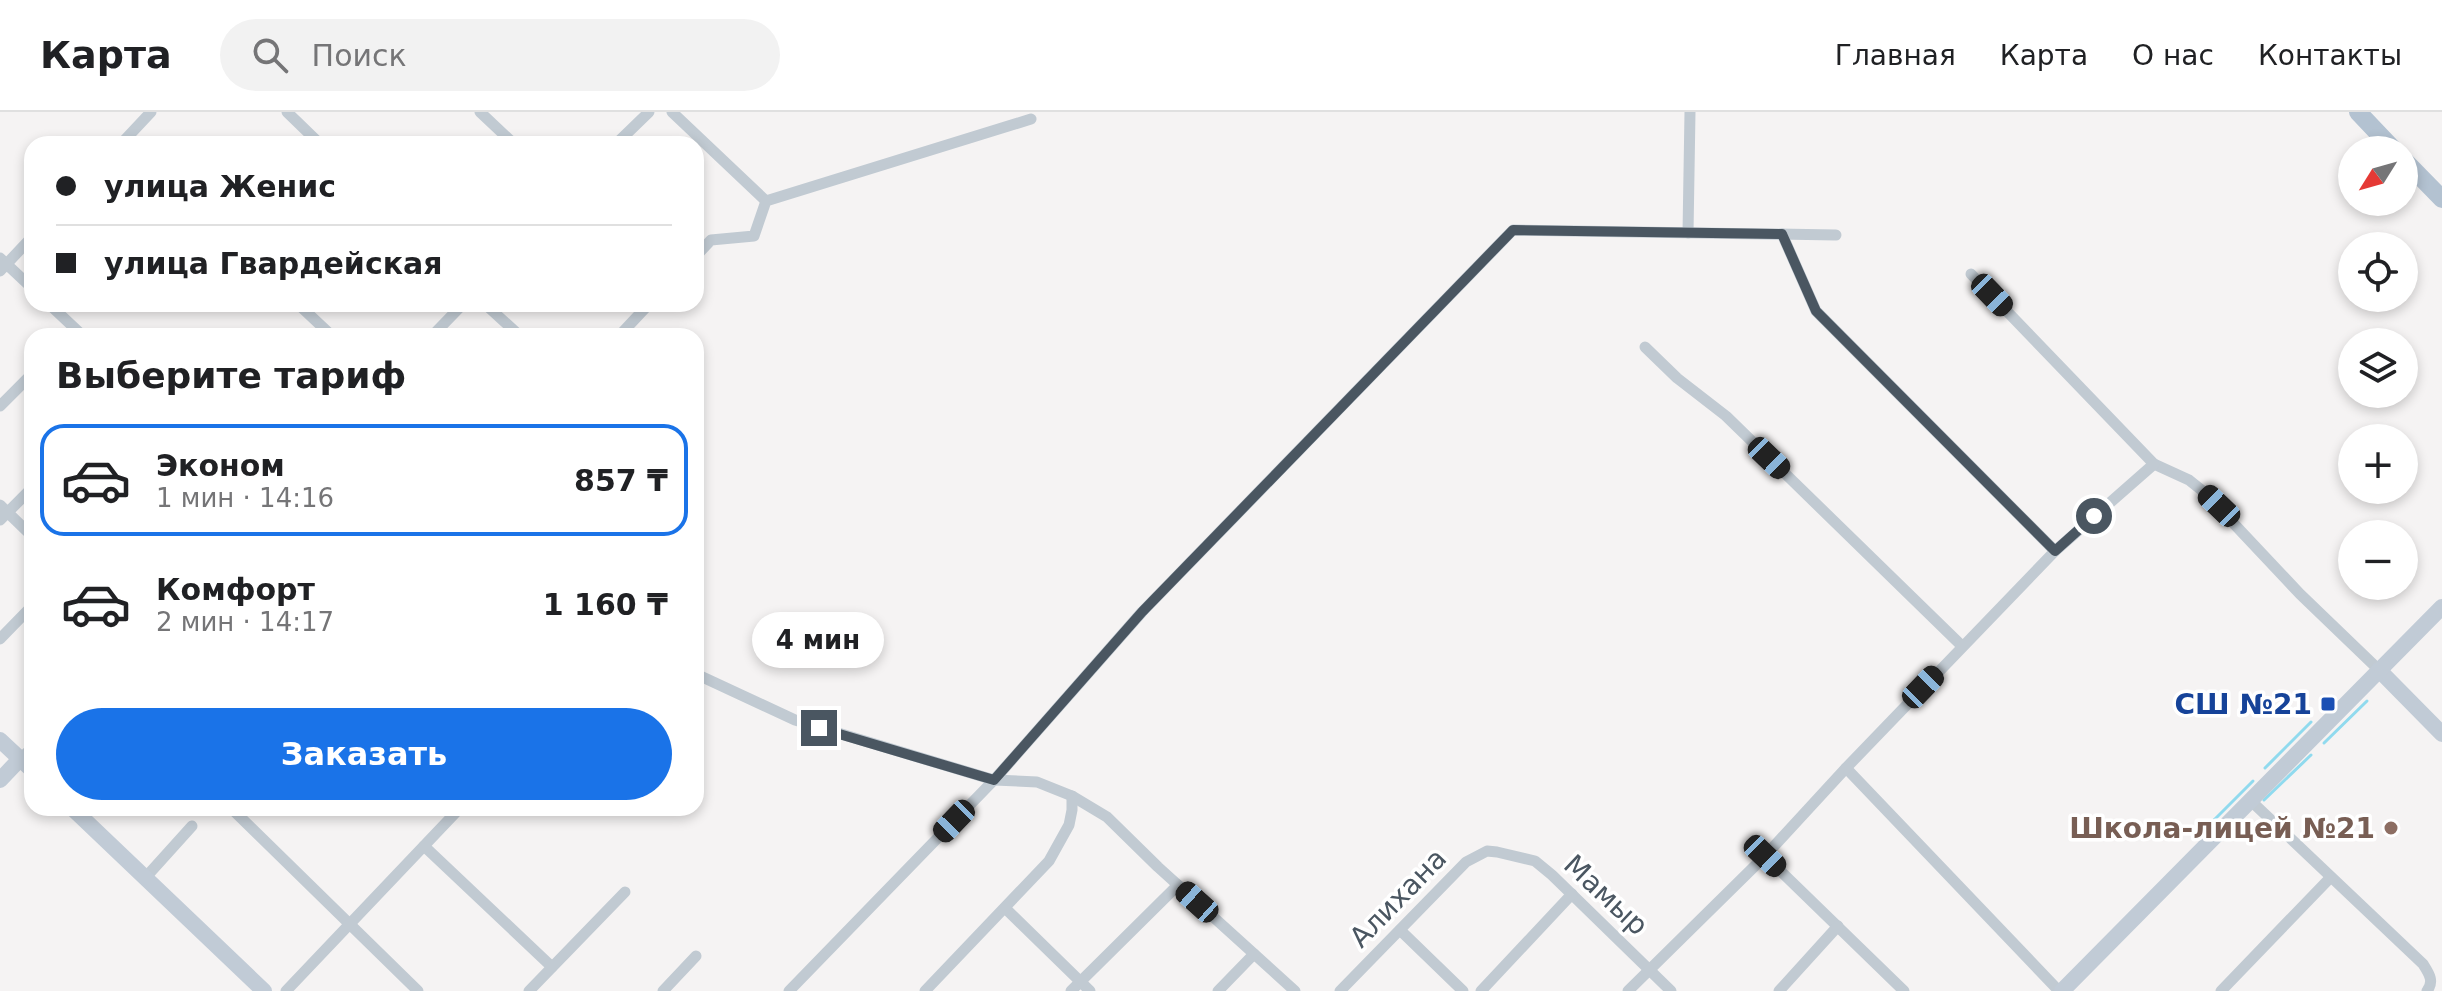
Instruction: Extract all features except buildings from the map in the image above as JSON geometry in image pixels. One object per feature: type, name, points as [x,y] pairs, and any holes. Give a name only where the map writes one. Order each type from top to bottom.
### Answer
[{"type":"main road","points":[[2358,112],[2381,136]]},
{"type":"main road","points":[[2418,174],[2442,199]]},
{"type":"main road","points":[[2061,991],[2442,607]]},
{"type":"main road","points":[[2379,670],[2442,734]]},
{"type":"main road","points":[[0,740],[24,756]]},
{"type":"main road","points":[[0,780],[24,762]]},
{"type":"main road","points":[[81,816],[264,991]]},
{"type":"street","points":[[129,136],[151,112]]},
{"type":"street","points":[[287,112],[312,136]]},
{"type":"street","points":[[480,112],[506,136]]},
{"type":"street","points":[[624,136],[649,112]]},
{"type":"street","points":[[672,112],[697,136]]},
{"type":"street","points":[[1688,233],[1690,112]]},
{"type":"street","points":[[766,201],[1031,119]]},
{"type":"street","points":[[704,142],[766,201]]},
{"type":"street","points":[[704,247],[711,240],[754,236],[766,201]]},
{"type":"street","points":[[789,991],[994,780],[1142,612],[1513,230],[1836,235]]},
{"type":"street","points":[[1782,234],[1816,311],[2055,551]]},
{"type":"street","points":[[24,244],[2,264],[24,282]]},
{"type":"street","points":[[1971,274],[2154,464],[2189,480],[2204,492],[2300,594],[2379,670]]},
{"type":"street","points":[[56,312],[71,328]]},
{"type":"street","points":[[306,312],[324,328]]},
{"type":"street","points":[[440,328],[455,312]]},
{"type":"street","points":[[494,312],[511,328]]},
{"type":"street","points":[[626,328],[642,312]]},
{"type":"street","points":[[1645,347],[1677,378],[1726,416],[1962,646]]},
{"type":"street","points":[[0,406],[24,382]]},
{"type":"street","points":[[1628,991],[1765,856],[2055,551],[2154,464]]},
{"type":"street","points":[[24,495],[2,513],[24,530]]},
{"type":"street","points":[[0,639],[24,614]]},
{"type":"street","points":[[704,678],[795,720],[994,780],[1037,782],[1072,796],[1107,817],[1295,991]]},
{"type":"street","points":[[1846,768],[2061,991]]},
{"type":"street","points":[[925,991],[1049,861],[1069,825],[1072,796]]},
{"type":"street","points":[[2250,800],[2423,964],[2431,977],[2431,987],[2427,991]]},
{"type":"street","points":[[239,816],[418,991]]},
{"type":"street","points":[[286,991],[452,816]]},
{"type":"street","points":[[146,877],[192,826]]},
{"type":"street","points":[[424,846],[552,967]]},
{"type":"street","name":"Алихана","points":[[1340,991],[1466,862],[1487,851],[1497,852]]},
{"type":"street","name":"Мамыр","points":[[1497,852],[1535,861],[1671,991]]},
{"type":"street","points":[[1765,856],[1904,991]]},
{"type":"street","points":[[2221,991],[2330,878]]},
{"type":"street","points":[[1071,991],[1178,885]]},
{"type":"street","points":[[529,991],[625,892]]},
{"type":"street","points":[[1481,991],[1572,894]]},
{"type":"street","points":[[1005,908],[1090,991]]},
{"type":"street","points":[[1779,991],[1838,926]]},
{"type":"street","points":[[1400,930],[1463,991]]},
{"type":"street","points":[[1218,991],[1254,954]]},
{"type":"street","points":[[663,991],[696,956]]},
{"type":"waterway","points":[[2324,743],[2367,701]]},
{"type":"waterway","points":[[2265,768],[2311,722]]},
{"type":"waterway","points":[[2264,800],[2311,755]]},
{"type":"waterway","points":[[2198,836],[2253,781]]},
{"type":"place","name":"СШ №21","points":[[2328,704]]},
{"type":"place","name":"Школа-лицей №21","points":[[2391,828]]},
{"type":"route","points":[[819,728],[994,780],[1142,612],[1513,230],[1782,234],[1816,311],[2055,551],[2094,516]]}]
